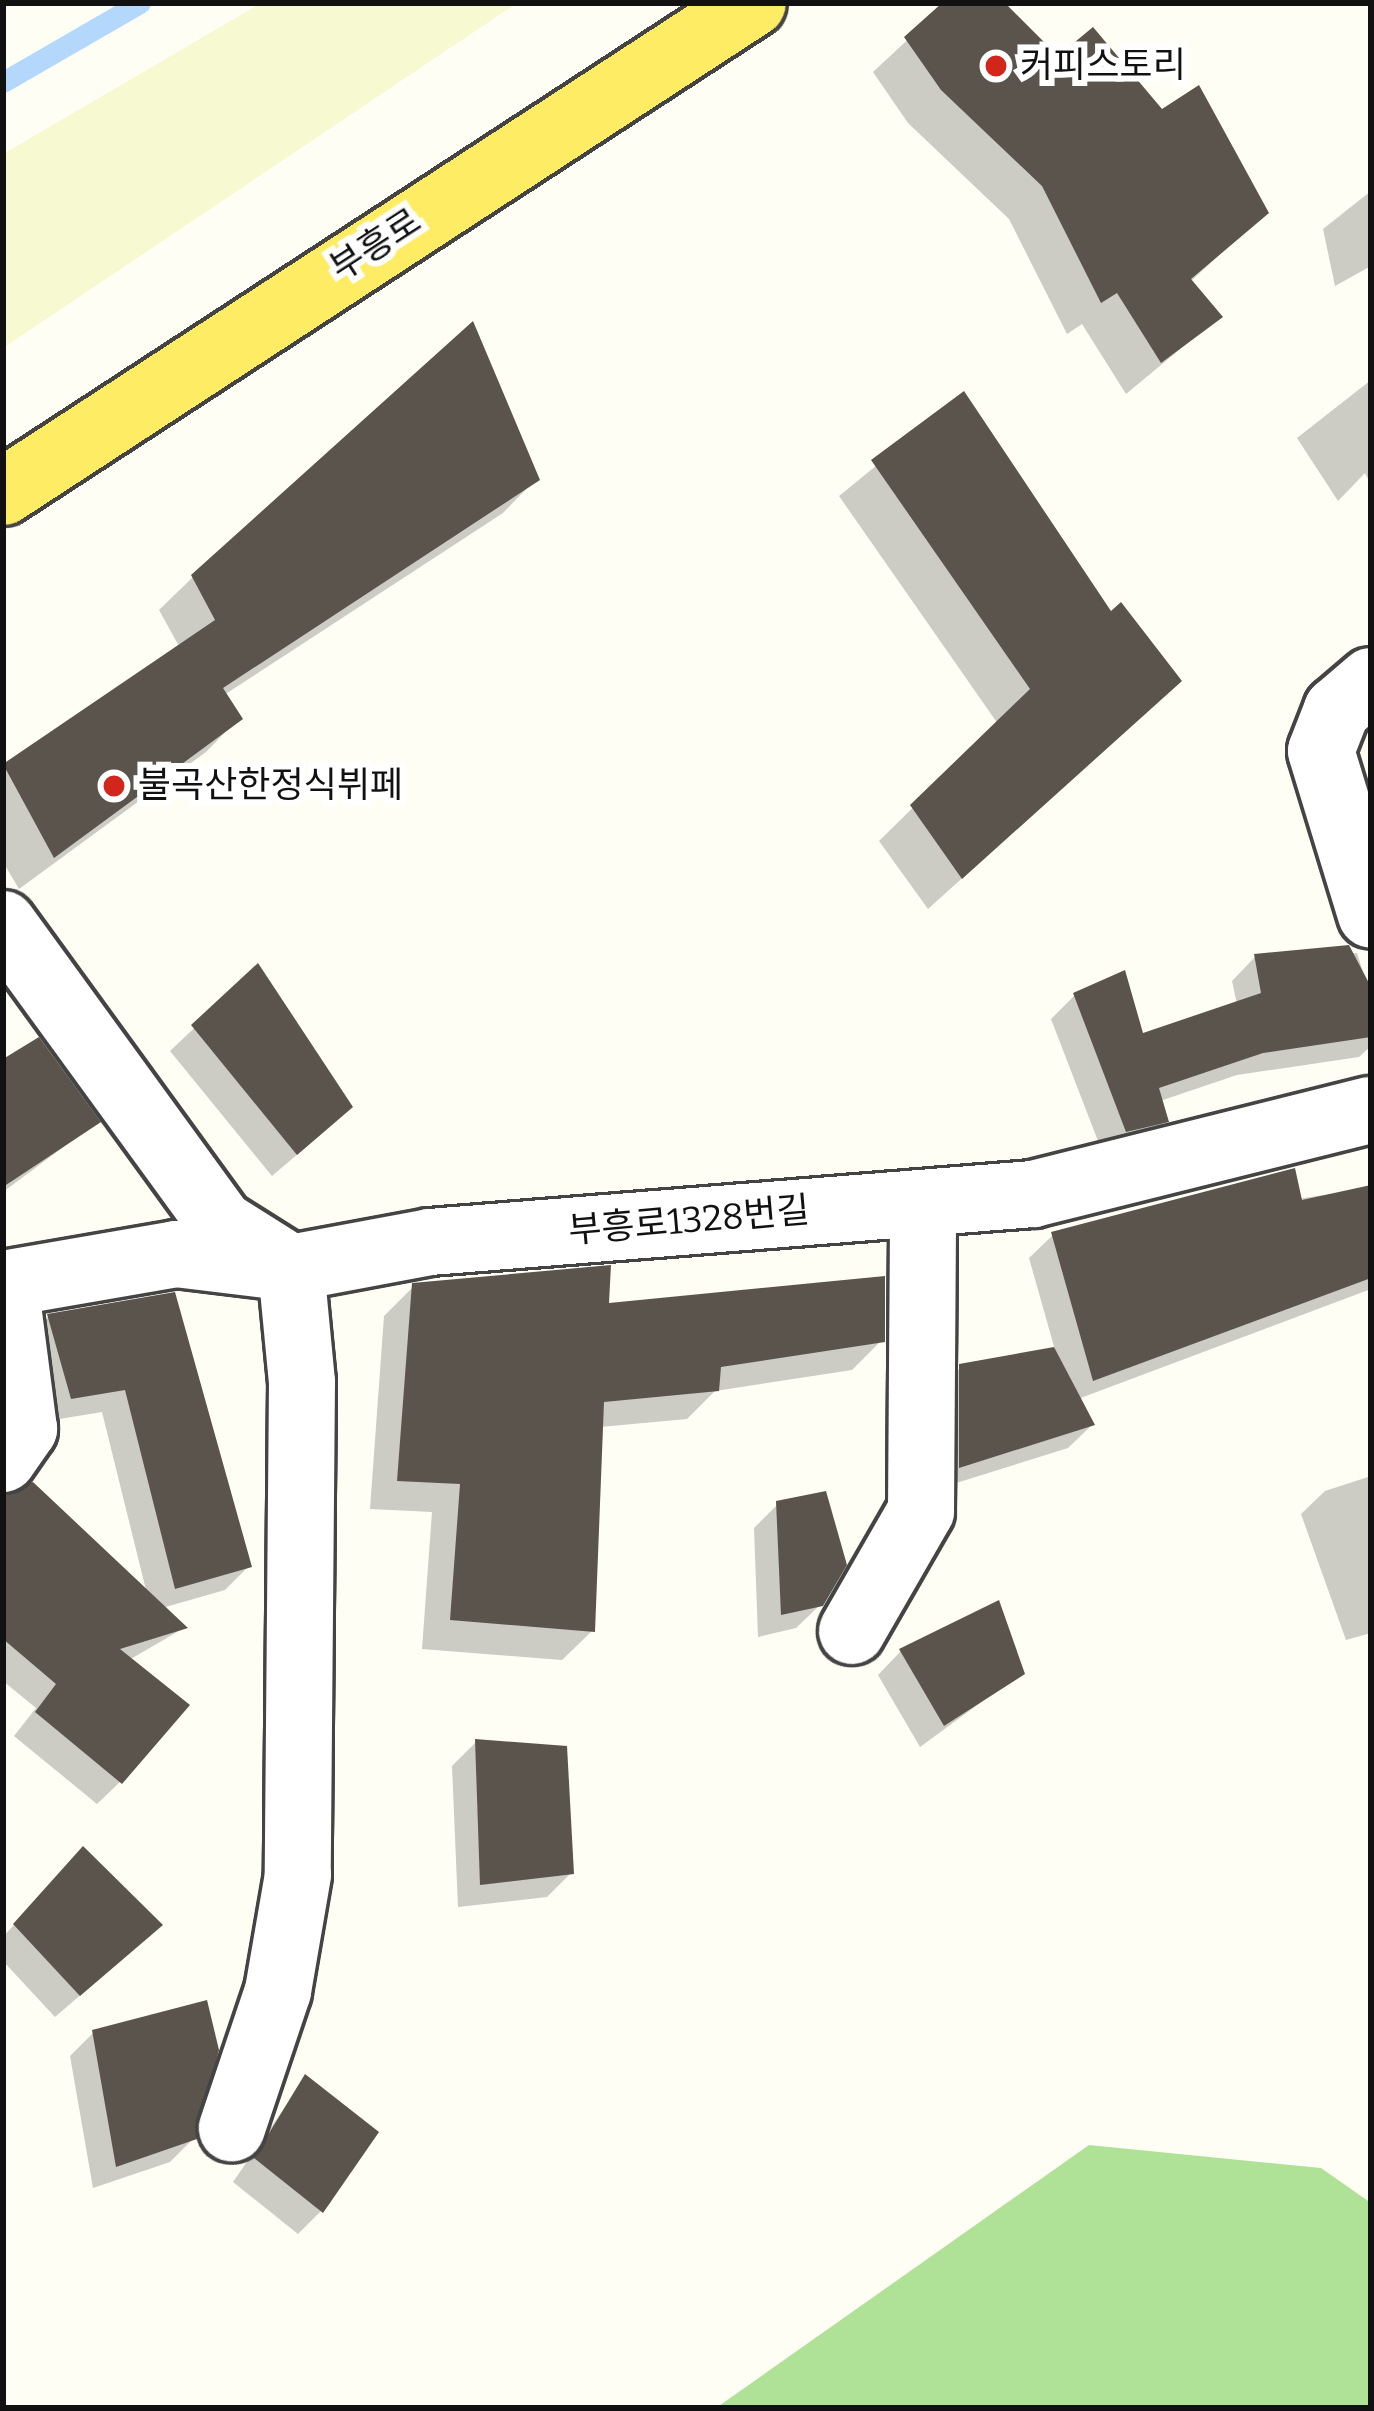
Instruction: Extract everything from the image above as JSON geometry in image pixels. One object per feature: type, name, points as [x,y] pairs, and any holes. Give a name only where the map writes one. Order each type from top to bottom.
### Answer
[{"type":"main road","name":"부흥로","points":[[3,492],[753,3]]},
{"type":"street","points":[[1371,681],[1336,710],[1321,751],[1371,914]]},
{"type":"street","points":[[3,924],[221,1224],[291,1268],[302,1382],[298,1875],[278,1991],[232,2128]]},
{"type":"street","name":"부흥로1328번길","points":[[4,1283],[176,1254],[291,1268],[430,1242],[1033,1194],[1371,1110]]},
{"type":"street","points":[[852,1631],[921,1511],[923,1203]]},
{"type":"street","points":[[3,1459],[23,1429],[4,1283]]},
{"type":"green space","points":[[261,3],[517,3],[3,348],[3,154]]},
{"type":"green space","points":[[1089,2145],[1321,2168],[1371,2203],[1371,2408],[716,2408]]},
{"type":"building","points":[[942,3],[1005,3],[1058,56],[1093,27],[1162,109],[1199,85],[1269,213],[1191,279],[1223,317],[1161,363],[1117,293],[1101,303],[1042,186],[941,90],[904,37]]},
{"type":"building","points":[[473,321],[540,480],[223,688],[243,719],[54,858],[3,764],[215,620],[191,575]]},
{"type":"building","points":[[964,391],[1111,611],[1121,602],[1182,681],[962,879],[910,805],[1030,689],[871,460]]},
{"type":"building","points":[[1349,945],[1371,987],[1371,1037],[1263,1053],[1159,1088],[1169,1122],[1126,1132],[1073,993],[1125,970],[1143,1033],[1261,993],[1254,954]]},
{"type":"building","points":[[258,963],[353,1107],[297,1155],[191,1025]]},
{"type":"building","points":[[39,1037],[101,1122],[3,1187],[3,1059]]},
{"type":"building","points":[[1295,1168],[1302,1200],[1371,1185],[1371,1278],[1093,1381],[1051,1232]]},
{"type":"building","points":[[611,1265],[609,1303],[885,1276],[885,1342],[721,1367],[719,1391],[604,1402],[595,1632],[450,1620],[460,1484],[397,1481],[412,1283]]},
{"type":"building","points":[[175,1292],[252,1567],[175,1589],[125,1390],[71,1399],[47,1314]]},
{"type":"building","points":[[1054,1347],[1095,1425],[959,1468],[959,1364]]},
{"type":"building","points":[[33,1482],[188,1628],[120,1649],[190,1705],[122,1784],[35,1712],[56,1684],[3,1639],[3,1496]]},
{"type":"building","points":[[826,1491],[847,1565],[823,1606],[781,1615],[776,1501]]},
{"type":"building","points":[[999,1600],[1025,1674],[944,1726],[899,1649]]},
{"type":"building","points":[[475,1739],[567,1746],[574,1874],[480,1885]]},
{"type":"building","points":[[83,1846],[163,1925],[80,1996],[13,1924]]},
{"type":"building","points":[[207,2000],[219,2050],[197,2139],[116,2167],[92,2030]]},
{"type":"building","points":[[305,2074],[379,2132],[323,2213],[254,2158]]},
{"type":"waterway","points":[[3,82],[140,3]]},
{"type":"place","name":"커피스토리","points":[[996,66]]},
{"type":"place","name":"불곡산한정식뷔페","points":[[114,786]]}]
